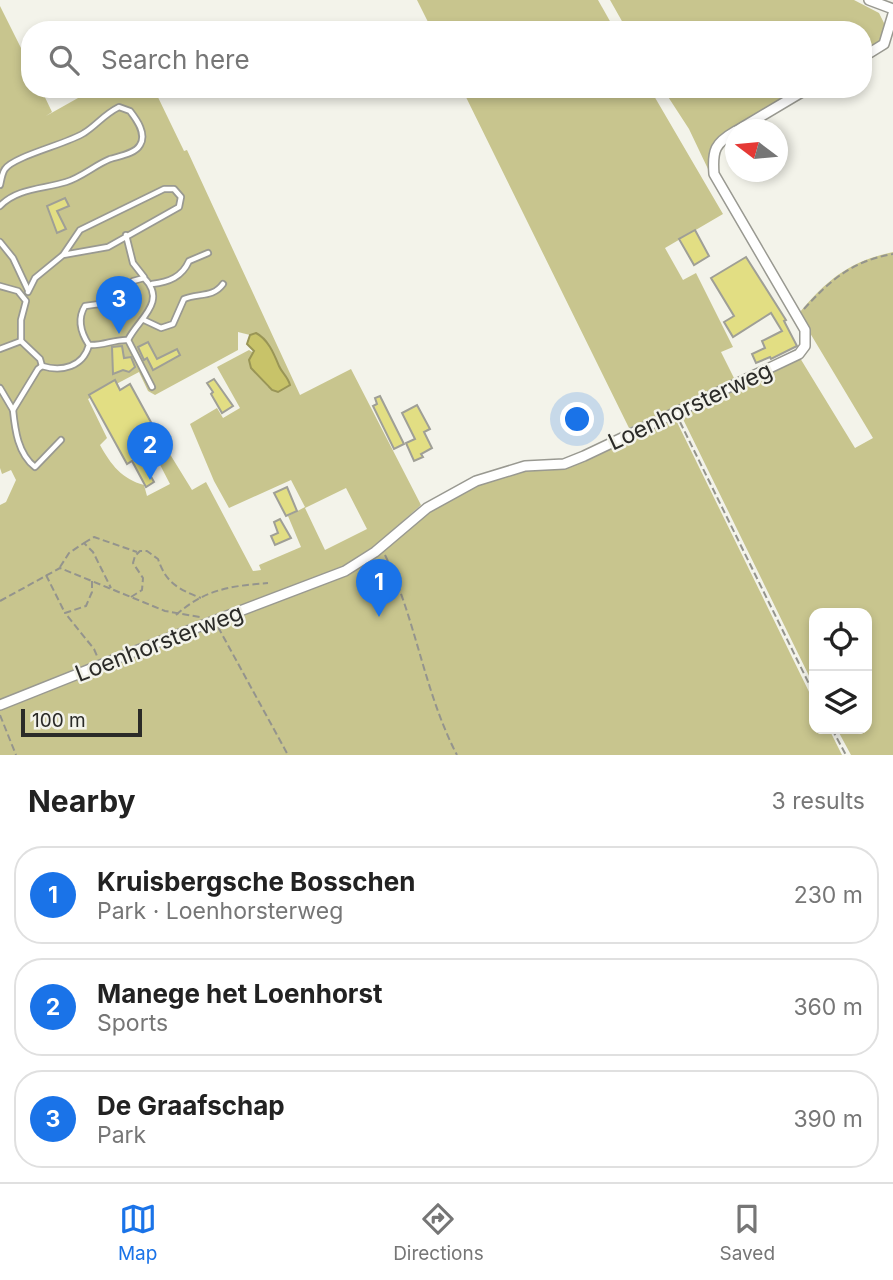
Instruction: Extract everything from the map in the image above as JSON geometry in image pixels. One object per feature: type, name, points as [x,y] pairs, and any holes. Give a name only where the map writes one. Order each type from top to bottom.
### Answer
[{"type":"street","points":[[869,0],[893,11],[891,37],[872,52]]},
{"type":"street","name":"Loenhorsterweg","points":[[756,119],[792,98]]},
{"type":"street","name":"Loenhorsterweg","points":[[0,705],[345,571],[381,547],[427,508],[476,481],[525,466],[564,464],[799,354],[806,334],[713,174],[713,158],[718,142],[725,138]]},
{"type":"lane","points":[[0,185],[5,169],[16,160],[85,133],[104,115],[119,107],[130,111],[143,134],[141,145],[135,150],[107,160],[67,181],[7,199],[0,206]]},
{"type":"lane","points":[[42,366],[40,359],[21,341],[21,320],[28,292],[35,278],[63,255],[80,230],[164,189],[174,189],[178,193],[181,202],[179,207],[108,247],[63,255]]},
{"type":"lane","points":[[126,235],[133,262],[144,278],[152,284],[154,292],[144,320],[134,327],[128,340]]},
{"type":"lane","points":[[0,242],[13,258],[28,292]]},
{"type":"lane","points":[[152,284],[166,283],[185,269],[189,261],[208,253]]},
{"type":"lane","points":[[42,366],[55,370],[69,368],[87,353],[89,345],[80,326],[85,306],[114,302],[133,281],[144,278]]},
{"type":"lane","points":[[144,320],[161,328],[173,324],[184,299],[208,295],[223,284]]},
{"type":"lane","points":[[0,286],[18,291],[26,301]]},
{"type":"lane","points":[[89,345],[107,344],[118,339],[128,340]]},
{"type":"lane","points":[[128,340],[152,387]]},
{"type":"lane","points":[[0,349],[21,341]]},
{"type":"lane","points":[[13,410],[42,366]]},
{"type":"lane","points":[[0,388],[13,410],[18,442],[29,463],[35,467],[61,440]]},
{"type":"path","points":[[797,317],[832,279],[876,257],[893,254]]},
{"type":"path","points":[[676,412],[809,684]]},
{"type":"path","points":[[60,568],[69,553],[93,537],[138,552],[147,551],[153,554],[169,580],[201,598]]},
{"type":"path","points":[[84,542],[93,552],[112,589]]},
{"type":"path","points":[[381,547],[396,577],[436,706],[457,755]]},
{"type":"path","points":[[130,598],[142,590],[143,578],[133,562],[138,552]]},
{"type":"path","points":[[46,574],[65,613],[94,649],[101,665]]},
{"type":"path","points":[[65,613],[86,606],[92,593],[92,580]]},
{"type":"path","points":[[176,615],[190,603],[230,586],[268,583]]},
{"type":"path","points":[[0,715],[16,755]]},
{"type":"path","points":[[835,734],[846,755]]},
{"type":"shaded area","points":[[417,0],[598,0],[610,21],[428,21]]},
{"type":"shaded area","points":[[610,0],[854,0],[879,13],[885,25],[880,41],[872,46],[872,21],[622,21]]},
{"type":"shaded area","points":[[0,6],[21,48],[21,98],[45,98],[52,112],[46,116],[78,98],[158,98],[184,151],[187,150],[300,395],[351,369],[421,505],[376,545],[370,560],[434,509],[481,483],[505,474],[540,469],[675,418],[809,692],[809,734],[832,734],[842,755],[0,755],[0,505],[6,502],[16,480],[11,470],[2,474],[0,468]],"holes":[[[238,332],[250,335],[256,333],[264,338],[290,385],[285,388],[268,387],[254,371],[254,353],[249,350],[217,367],[240,408],[223,418],[217,408],[190,424],[214,481],[229,508],[291,480],[305,507],[288,516],[301,547],[259,565],[261,570],[253,571],[206,482],[192,490],[168,451],[156,457],[170,484],[147,496],[144,485],[129,479],[108,459],[100,445],[107,438],[88,399],[139,372],[148,391],[155,395],[238,350]],[[346,488],[367,529],[325,550],[305,508]]]},
{"type":"shaded area","points":[[466,98],[655,98],[723,214],[665,248],[683,280],[696,273],[733,347],[721,352],[735,380],[629,428]]},
{"type":"shaded area","points":[[669,98],[784,98],[748,119],[725,119],[725,132],[719,136],[711,149],[708,169],[689,129]]},
{"type":"shaded area","points":[[893,252],[893,755],[851,755],[840,734],[872,734],[872,608],[809,608],[809,676],[681,415],[800,358],[855,448],[873,438],[800,312],[820,290],[841,273]]},
{"type":"shaded area","points":[[256,333],[267,343],[289,382],[290,385],[278,392],[272,390],[251,368],[249,360],[254,351],[247,344],[250,335]]},
{"type":"building","points":[[65,198],[69,206],[57,211],[66,229],[57,233],[47,206]]},
{"type":"building","points":[[695,230],[709,256],[694,265],[679,239]]},
{"type":"building","points":[[746,257],[786,320],[784,321],[797,346],[756,363],[752,354],[765,348],[762,341],[782,331],[771,313],[733,337],[724,322],[734,316],[711,278]]},
{"type":"building","points":[[148,342],[157,359],[177,349],[180,355],[153,370],[138,347]]},
{"type":"building","points":[[122,346],[124,358],[131,357],[135,367],[129,372],[123,370],[113,374],[112,347]]},
{"type":"building","points":[[214,379],[233,406],[222,413],[207,383]]},
{"type":"building","points":[[115,380],[120,390],[130,384],[163,444],[140,457],[154,482],[146,487],[132,461],[127,464],[89,395]]},
{"type":"building","points":[[380,396],[404,444],[394,449],[373,406],[377,404],[375,398]]},
{"type":"building","points":[[417,405],[430,429],[424,432],[432,448],[414,461],[406,443],[415,439],[402,413]]},
{"type":"building","points":[[287,487],[297,511],[286,516],[274,493]]},
{"type":"building","points":[[280,519],[291,538],[275,545],[271,536],[278,533],[274,522]]},
{"type":"place","name":"De Graafschap","points":[[119,334]]},
{"type":"place","name":"Manege het Loenhorst","points":[[150,480]]},
{"type":"place","name":"Kruisbergsche Bosschen","points":[[379,617]]}]
